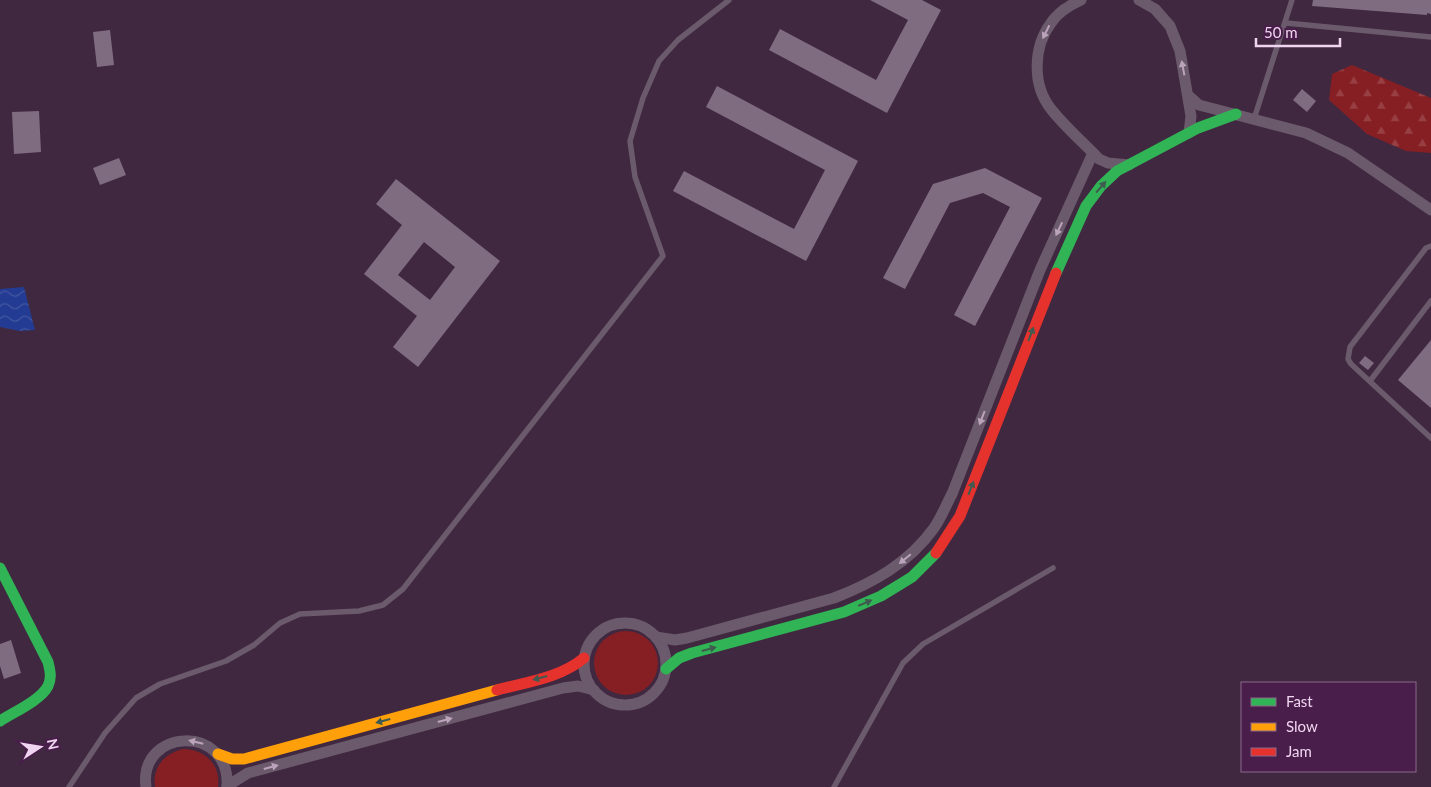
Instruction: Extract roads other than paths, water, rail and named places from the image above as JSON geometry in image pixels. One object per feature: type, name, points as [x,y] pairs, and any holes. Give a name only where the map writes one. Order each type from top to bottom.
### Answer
[{"type":"street","points":[[1081,0],[1068,6],[1051,23],[1040,44],[1036,66],[1040,90],[1050,108],[1099,159],[1129,165]]},
{"type":"street","points":[[1139,0],[1155,9],[1170,26],[1180,51],[1189,96],[1191,116],[1189,133]]},
{"type":"street","points":[[1189,96],[1199,106],[1306,133],[1348,153],[1431,210]]},
{"type":"street","points":[[666,669],[679,658],[692,653],[844,612],[881,596],[912,577],[940,549],[960,516],[1048,291],[1086,206],[1101,186],[1118,171],[1189,133],[1212,122],[1236,114]]},
{"type":"street","points":[[656,637],[675,640],[687,638],[834,598],[857,589],[884,575],[911,553],[934,528],[952,494],[1040,270],[1093,153]]},
{"type":"street","points":[[0,568],[48,662],[51,674],[48,685],[42,692],[0,721]]},
{"type":"street","points":[[626,622],[650,631],[656,637],[664,652],[666,669],[660,685],[648,698],[632,704],[615,704],[607,701],[594,690],[586,675],[584,658],[590,642],[602,630],[609,626],[626,622]]},
{"type":"street","points":[[146,787],[146,776],[151,760],[157,752],[179,740],[196,741],[218,754],[232,759],[252,756],[560,673],[573,667],[584,658]]},
{"type":"street","points":[[227,787],[248,773],[563,688],[578,686],[594,690]]},
{"type":"street","points":[[218,754],[226,769],[227,787]]},
{"type":"lane","points":[[69,787],[105,733],[136,698],[160,684],[226,661],[254,645],[280,623],[300,614],[359,611],[382,605],[403,589],[663,256],[635,177],[630,141],[643,98],[659,61],[678,40],[729,0]]},
{"type":"lane","points":[[1254,119],[1292,0]]},
{"type":"lane","points":[[1286,23],[1431,37]]},
{"type":"lane","points":[[1431,246],[1426,248],[1350,347],[1348,359],[1431,438]]},
{"type":"lane","points":[[1370,381],[1431,301]]},
{"type":"lane","points":[[834,787],[903,663],[923,644],[1053,568]]},
{"type":"water","points":[[24,287],[35,330],[20,331],[0,327],[0,289]]}]
